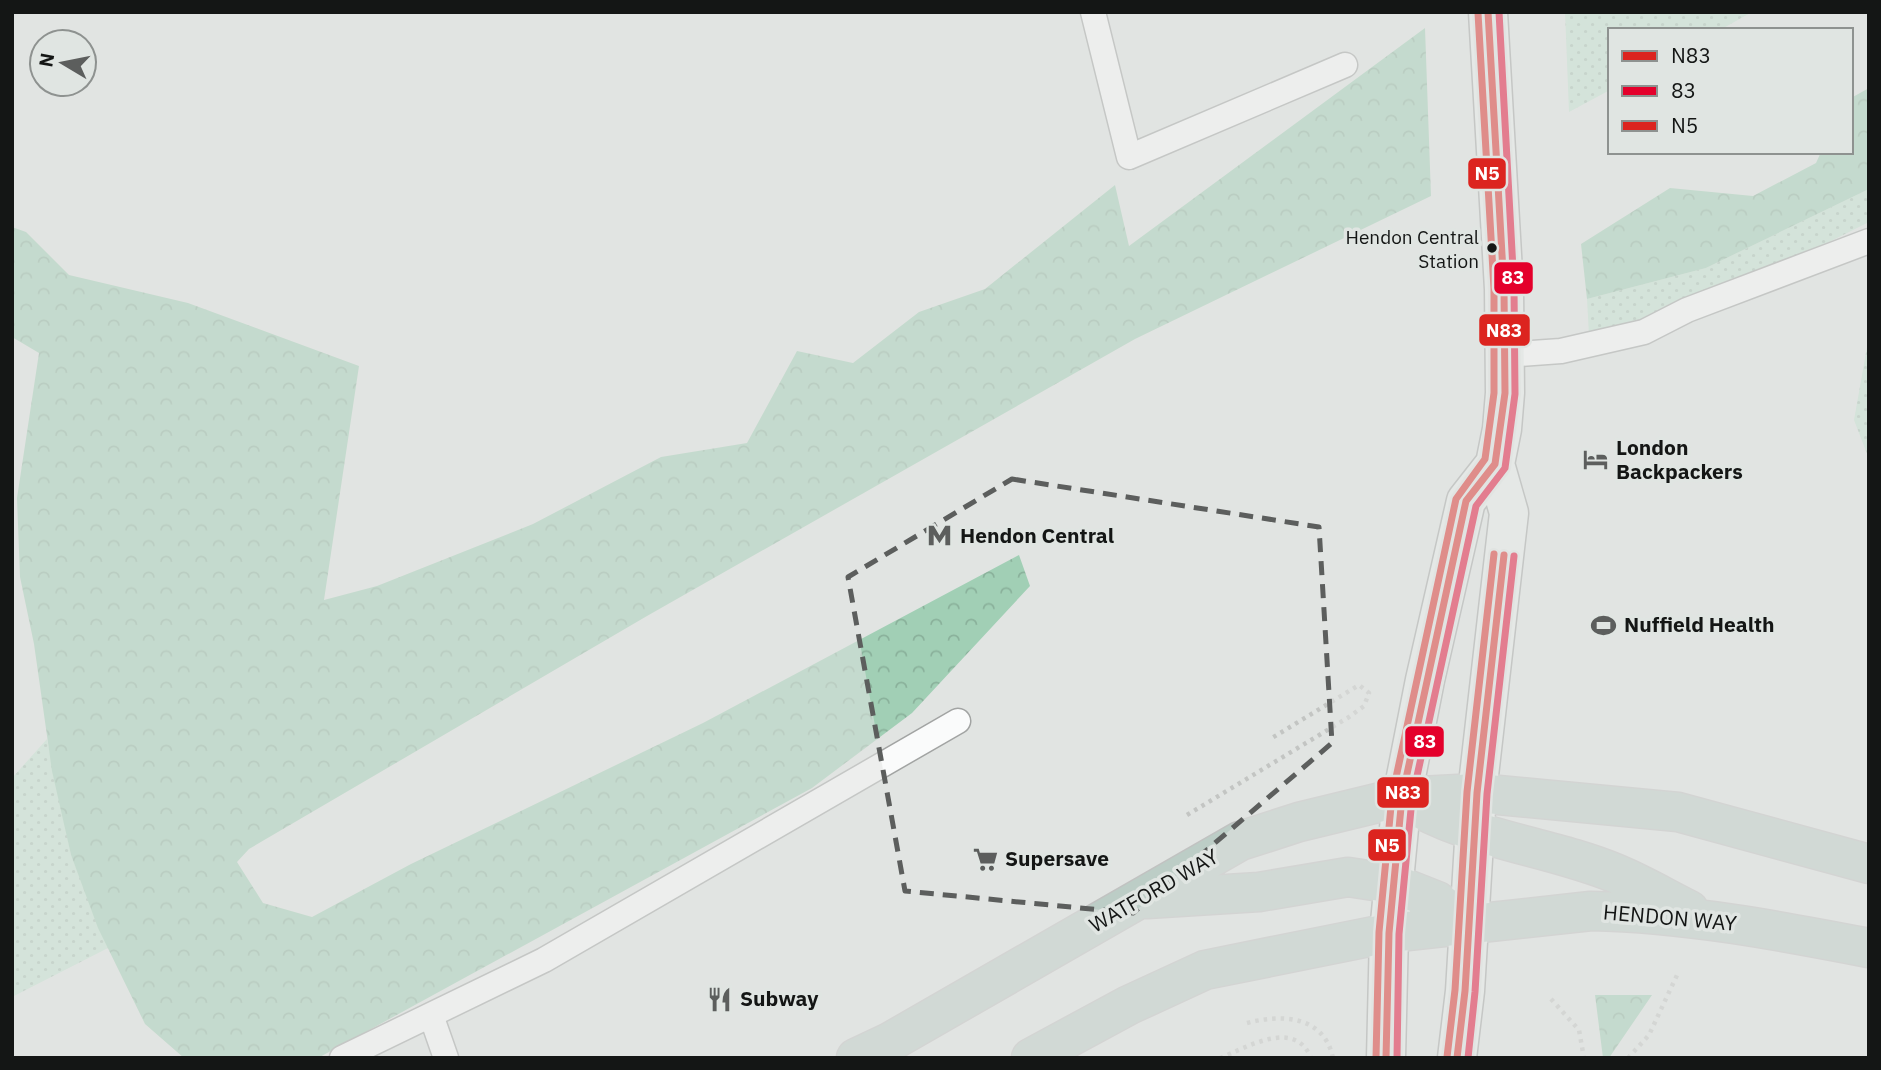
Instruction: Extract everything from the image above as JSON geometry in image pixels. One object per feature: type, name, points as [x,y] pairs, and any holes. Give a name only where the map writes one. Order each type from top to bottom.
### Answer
[{"type":"highway","points":[[1402,797],[1419,808],[1475,811],[1678,812],[1869,864]]},
{"type":"highway","name":"WATFORD WAY","points":[[856,1058],[890,1042],[1240,841],[1299,822],[1402,797]]},
{"type":"highway","points":[[1475,811],[1617,874],[1703,918]]},
{"type":"highway","points":[[1138,900],[1259,892],[1348,877],[1394,884],[1437,901],[1470,925]]},
{"type":"highway","name":"HENDON WAY","points":[[1470,925],[1591,911],[1703,918],[1869,948]]},
{"type":"highway","points":[[1031,1058],[1129,1004],[1205,971],[1388,933],[1470,925]]},
{"type":"main road","points":[[1386,1058],[1388,933],[1402,797],[1424,680],[1466,501],[1495,464],[1502,429],[1504,289],[1489,12]]},
{"type":"main road","points":[[1457,1058],[1470,925],[1475,811],[1509,513],[1495,464]]},
{"type":"lane","points":[[1093,12],[1129,157],[1345,65]]},
{"type":"lane","points":[[1505,355],[1561,351],[1644,332],[1687,310],[1869,242]]},
{"type":"lane","points":[[342,1058],[544,960],[958,721]]},
{"type":"lane","points":[[431,1015],[446,1058]]},
{"type":"path","points":[[1187,814],[1349,717],[1364,706],[1369,693],[1359,685],[1272,738]]},
{"type":"path","points":[[1628,1058],[1649,1035],[1678,973]]},
{"type":"path","points":[[1551,999],[1579,1030],[1584,1058]]},
{"type":"path","points":[[1247,1023],[1271,1017],[1296,1018],[1314,1027],[1326,1038],[1333,1058]]},
{"type":"path","points":[[1220,1058],[1273,1037],[1292,1038],[1306,1046],[1311,1058]]},
{"type":"highlighted area","points":[[1012,479],[1319,527],[1332,743],[1133,913],[905,891],[848,577]]},
{"type":"green space","points":[[1565,12],[1752,12],[1724,28],[1608,28],[1608,91],[1569,112]]},
{"type":"green space","points":[[1425,28],[1431,196],[1135,339],[647,616],[249,849],[237,862],[263,903],[312,917],[411,864],[703,723],[1019,555],[1030,586],[912,713],[812,788],[318,1058],[184,1058],[145,1024],[98,928],[71,855],[52,771],[34,644],[20,577],[17,498],[39,353],[12,337],[12,227],[26,232],[69,275],[188,303],[359,366],[324,600],[377,586],[533,524],[661,457],[747,443],[797,351],[853,363],[919,312],[985,289],[1115,185],[1129,246]]},
{"type":"green space","points":[[1869,88],[1869,189],[1706,268],[1587,299],[1581,244],[1670,188],[1753,196],[1816,163],[1820,154],[1853,154],[1853,97]]},
{"type":"green space","points":[[1869,189],[1869,222],[1805,254],[1626,329],[1589,335],[1587,299],[1706,268]]},
{"type":"green space","points":[[1869,336],[1869,459],[1854,420]]},
{"type":"green space","points":[[47,739],[71,855],[108,948],[12,997],[12,778]]},
{"type":"green space","points":[[1595,995],[1652,995],[1609,1058],[1603,1058]]},
{"type":"transit line","name":"N83","points":[[1386,1058],[1389,933],[1402,797],[1466,501],[1495,464],[1505,393],[1504,289],[1488,12]]},
{"type":"transit line","name":"83","points":[[1397,1058],[1399,934],[1412,799],[1476,506],[1505,468],[1515,394],[1514,288],[1499,12]]},
{"type":"transit line","name":"N5","points":[[1376,1058],[1379,932],[1392,796],[1456,499],[1485,459],[1494,393],[1494,289],[1478,13]]},
{"type":"transit line","name":"N5","points":[[1447,1057],[1455,990],[1467,792],[1494,554]]},
{"type":"transit line","name":"N83","points":[[1457,1058],[1465,991],[1477,793],[1504,555]]},
{"type":"transit line","name":"83","points":[[1468,1058],[1475,992],[1487,794],[1514,556]]},
{"type":"place","name":"Hendon Central Station","points":[[1492,248]]},
{"type":"place","name":"London Backpackers","points":[[1596,460]]},
{"type":"place","name":"Hendon Central","points":[[940,536]]},
{"type":"place","name":"Nuffield Health","points":[[1604,625]]},
{"type":"place","name":"Supersave","points":[[985,859]]},
{"type":"place","name":"Subway","points":[[720,999]]}]
